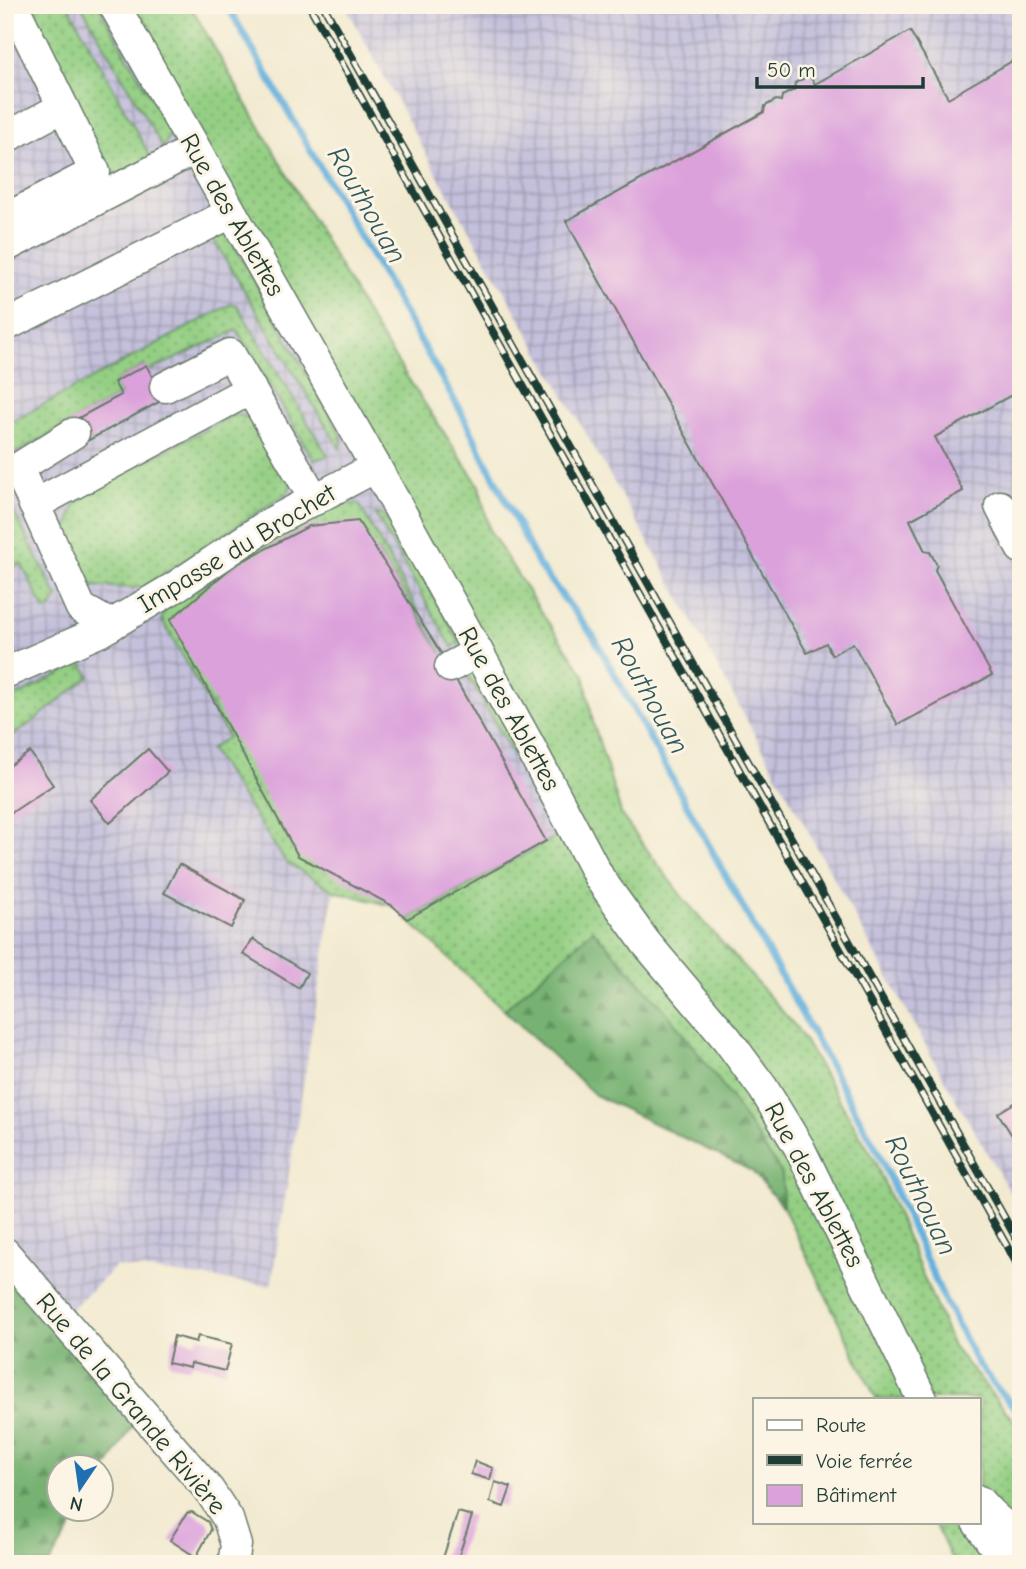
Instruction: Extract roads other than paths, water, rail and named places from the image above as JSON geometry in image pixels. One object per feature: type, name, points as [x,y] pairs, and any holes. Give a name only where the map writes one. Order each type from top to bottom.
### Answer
[{"type":"street","name":"Rue des Ablettes","points":[[114,5],[376,467],[600,879],[646,943],[727,1039],[763,1088],[799,1147],[922,1398]]},
{"type":"street","points":[[5,219],[94,172],[9,6]]},
{"type":"street","points":[[5,138],[63,107]]},
{"type":"street","points":[[5,247],[195,149]]},
{"type":"street","points":[[5,326],[231,213]]},
{"type":"street","points":[[166,387],[230,354],[315,500]]},
{"type":"street","points":[[34,505],[251,389]]},
{"type":"street","points":[[75,433],[18,468],[80,608],[105,629]]},
{"type":"street","name":"Impasse du Brochet","points":[[5,673],[105,629],[175,587],[270,523],[376,467]]},
{"type":"street","points":[[1000,506],[1021,548]]},
{"type":"street","points":[[450,667],[478,652]]},
{"type":"street","name":"Rue de la Grande Rivière","points":[[5,1253],[209,1490],[228,1519],[236,1545],[233,1564]]},
{"type":"street","points":[[981,1503],[1012,1531],[1021,1535]]},
{"type":"street","points":[[979,1524],[998,1550],[1013,1564]]},
{"type":"waterway","name":"Routhouan","points":[[227,5],[460,410],[539,566],[594,637],[877,1150],[943,1297],[977,1363],[1021,1414]]},
{"type":"railway","points":[[309,5],[1021,1271]]},
{"type":"railway","points":[[323,5],[1021,1247]]}]
